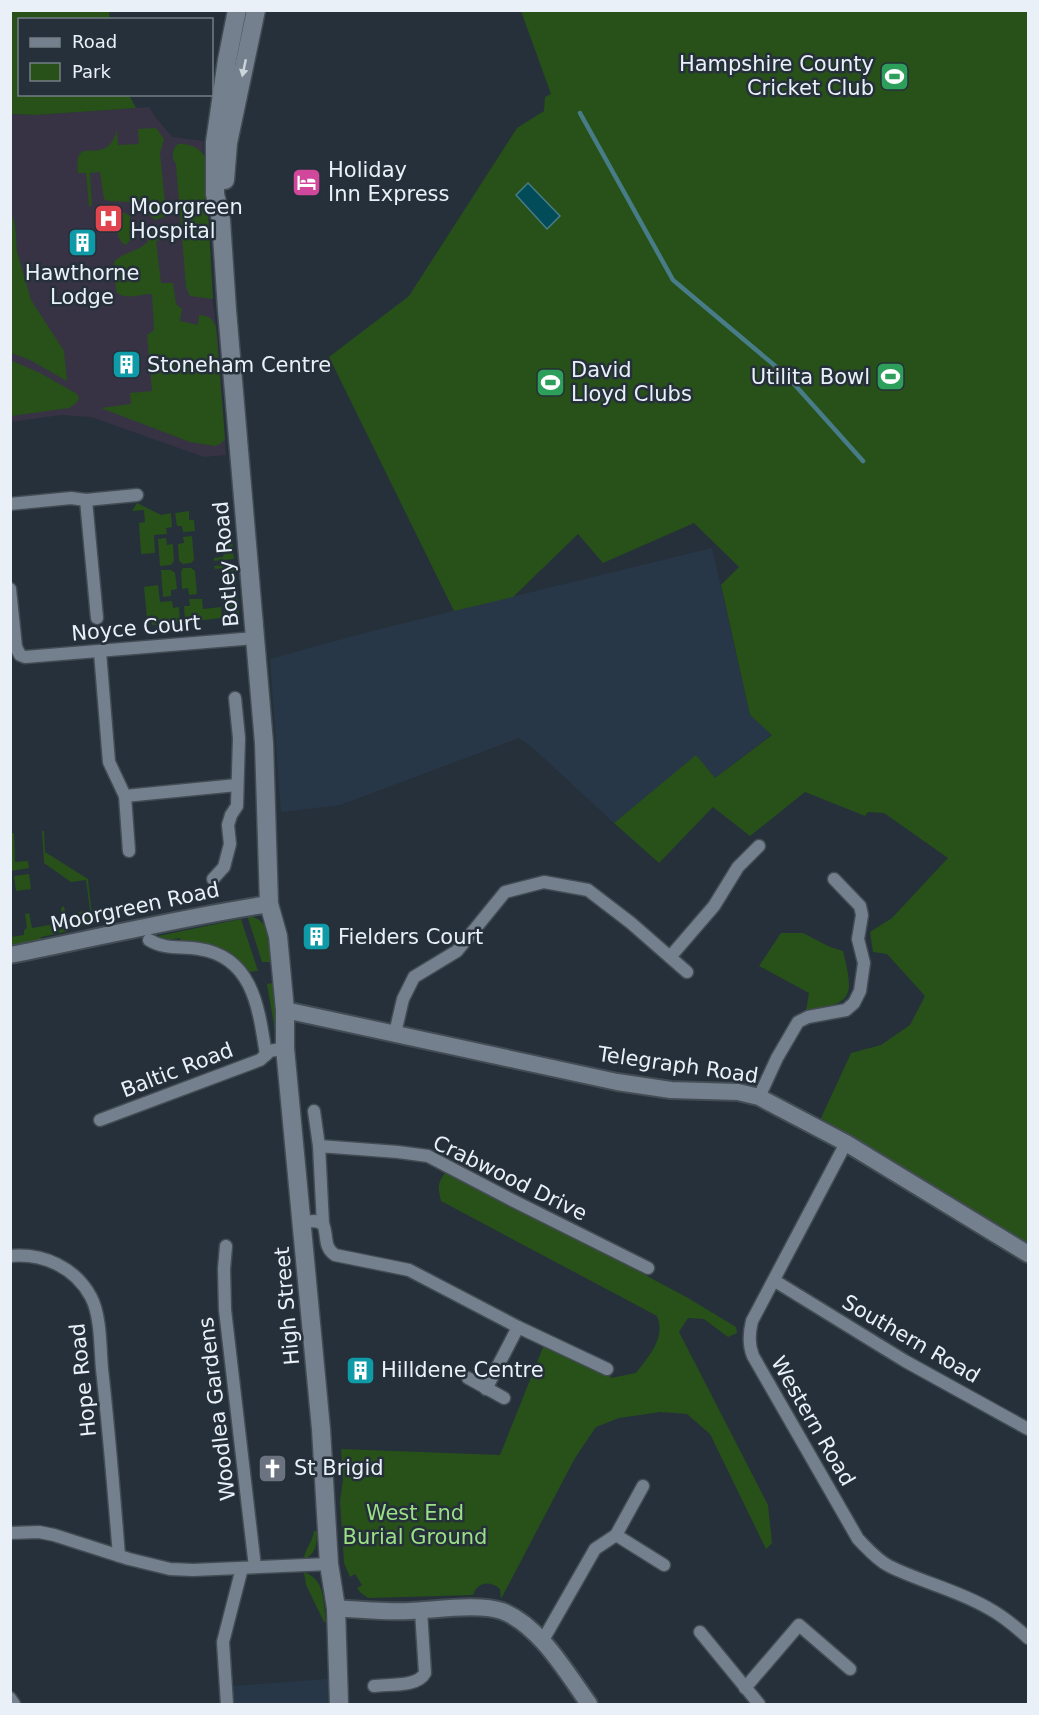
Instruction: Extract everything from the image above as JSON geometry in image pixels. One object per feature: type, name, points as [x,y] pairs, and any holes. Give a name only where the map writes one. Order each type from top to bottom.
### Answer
[{"type":"main road","name":"Botley Road","points":[[237,10],[215,142],[215,194],[220,220],[264,743],[269,904]]},
{"type":"main road","name":"Botley Road","points":[[220,220],[228,143],[256,10]]},
{"type":"main road","name":"High Street","points":[[269,904],[278,936],[285,1010],[285,1048],[321,1429],[329,1564],[336,1608],[339,1704]]},
{"type":"street","points":[[10,504],[137,495]]},
{"type":"street","points":[[86,500],[97,618]]},
{"type":"street","name":"Noyce Court","points":[[10,589],[16,647],[20,655],[29,657],[255,638]]},
{"type":"street","points":[[100,652],[109,762],[125,796],[129,851]]},
{"type":"street","points":[[213,879],[224,867],[230,844],[228,825],[237,806],[239,738],[235,698]]},
{"type":"street","points":[[125,796],[237,785]]},
{"type":"street","points":[[670,957],[714,906],[738,867],[759,846]]},
{"type":"street","points":[[759,1097],[777,1058],[798,1022],[808,1017],[846,1010],[854,1003],[860,991],[864,963],[858,939],[862,915],[860,906],[834,879]]},
{"type":"street","points":[[395,1033],[403,999],[414,977],[457,951],[505,892],[544,882],[588,890],[631,923],[687,972]]},
{"type":"street","name":"Moorgreen Road","points":[[10,955],[269,904]]},
{"type":"street","name":"Baltic Road","points":[[148,940],[159,946],[211,951],[231,963],[244,976],[256,998],[266,1055]]},
{"type":"street","name":"Telegraph Road","points":[[285,1010],[617,1082],[671,1090],[738,1092],[759,1097],[846,1143],[1029,1254]]},
{"type":"street","name":"Baltic Road","points":[[100,1120],[260,1060],[270,1051],[285,1048]]},
{"type":"street","points":[[314,1110],[319,1146],[323,1224],[328,1248],[335,1255],[409,1270],[518,1327],[607,1369]]},
{"type":"street","name":"Western Road","points":[[846,1143],[752,1321],[750,1347],[753,1356],[858,1539],[888,1566],[987,1607],[1029,1638]]},
{"type":"street","name":"Crabwood Drive","points":[[319,1146],[428,1156],[648,1268]]},
{"type":"street","points":[[302,1222],[315,1221],[323,1224]]},
{"type":"street","name":"Woodlea Gardens","points":[[226,1246],[220,1310],[248,1568]]},
{"type":"street","name":"Hope Road","points":[[10,1256],[44,1258],[66,1269],[86,1288],[96,1309],[119,1556]]},
{"type":"street","name":"Southern Road","points":[[775,1281],[905,1361],[1029,1429]]},
{"type":"street","points":[[486,1389],[518,1327]]},
{"type":"street","points":[[468,1378],[504,1398]]},
{"type":"street","points":[[543,1641],[596,1549],[615,1535],[643,1486]]},
{"type":"street","points":[[10,1533],[39,1532],[54,1535],[149,1565],[170,1569],[329,1564]]},
{"type":"street","points":[[615,1535],[664,1565]]},
{"type":"street","points":[[227,1704],[223,1641],[248,1568]]},
{"type":"street","points":[[336,1608],[375,1612],[471,1607],[501,1611],[518,1620],[543,1641],[589,1704]]},
{"type":"street","points":[[374,1686],[416,1682],[422,1679],[425,1673],[421,1611]]},
{"type":"street","points":[[745,1688],[798,1625],[850,1669]]},
{"type":"street","points":[[700,1632],[759,1704]]},
{"type":"street","points":[[10,1698],[14,1704]]},
{"type":"shaded area","name":"Moorgreen Hospital","points":[[149,107],[172,137],[203,141],[212,297],[218,340],[226,455],[204,457],[91,417],[61,415],[11,422],[11,114],[36,115]]},
{"type":"shaded area","points":[[712,548],[750,715],[772,734],[715,778],[696,756],[614,823],[533,748],[519,738],[340,805],[281,812],[270,659],[372,631]]},
{"type":"shaded area","points":[[328,1679],[328,1704],[233,1704],[232,1686]]},
{"type":"green space","points":[[11,10],[109,11],[110,18],[18,18],[18,96],[130,96],[136,108],[36,115],[11,114]]},
{"type":"green space","points":[[521,11],[1028,11],[1028,1245],[821,1118],[851,1053],[881,1045],[910,1025],[925,996],[887,954],[873,952],[870,932],[892,918],[948,858],[884,813],[868,812],[865,816],[805,792],[750,836],[713,807],[659,863],[614,823],[696,755],[715,778],[772,735],[750,715],[721,585],[739,567],[694,523],[603,563],[578,534],[513,597],[454,611],[329,357],[409,296],[517,128],[544,111],[545,97],[551,94]]},
{"type":"green space","points":[[156,128],[164,139],[160,153],[166,213],[164,217],[155,220],[134,204],[104,199],[100,172],[90,173],[92,206],[89,206],[86,173],[78,173],[81,152],[101,150],[107,147],[117,130],[118,145],[139,144],[138,129]]},
{"type":"green space","points":[[178,144],[193,147],[205,157],[213,299],[190,296],[186,287],[176,164],[173,156],[174,148]]},
{"type":"green space","points":[[11,211],[15,225],[17,252],[31,300],[64,351],[67,381],[30,360],[11,353]]},
{"type":"green space","points":[[123,212],[130,216],[131,239],[126,245],[120,240],[117,227],[118,214]]},
{"type":"green space","points":[[160,228],[168,231],[169,238],[156,241],[161,283],[173,283],[176,304],[182,309],[180,321],[198,325],[199,315],[202,315],[212,320],[216,328],[225,439],[215,446],[190,442],[101,408],[131,404],[130,393],[152,391],[147,335],[154,330],[152,294],[130,296],[117,293],[114,262],[142,246],[151,237],[153,230]]},
{"type":"green space","points":[[10,360],[40,373],[77,394],[79,399],[69,408],[11,416]]},
{"type":"green space","points":[[137,503],[161,515],[171,513],[172,527],[166,528],[167,534],[154,535],[155,553],[141,554],[139,523],[145,522],[144,510],[132,511]]},
{"type":"green space","points":[[189,511],[189,520],[194,520],[195,531],[183,532],[182,526],[177,526],[175,513]]},
{"type":"green space","points":[[192,536],[194,560],[183,564],[179,561],[178,544],[184,543],[183,537]]},
{"type":"green space","points":[[166,538],[167,545],[173,544],[174,561],[171,565],[160,566],[158,539]]},
{"type":"green space","points":[[228,540],[232,540],[234,559],[214,561],[214,558],[223,557],[224,553],[229,551]]},
{"type":"green space","points":[[234,564],[239,617],[225,618],[224,604],[234,603],[235,584],[232,584],[231,573],[226,572],[224,568],[215,569],[214,566]]},
{"type":"green space","points":[[183,568],[191,568],[195,571],[197,594],[189,595],[188,588],[182,589],[181,572]]},
{"type":"green space","points":[[161,570],[171,570],[175,573],[177,589],[171,590],[171,596],[163,597]]},
{"type":"green space","points":[[158,585],[160,602],[172,601],[173,608],[179,607],[180,623],[152,625],[151,619],[147,619],[144,587]]},
{"type":"green space","points":[[189,599],[202,599],[203,609],[221,607],[222,618],[185,622],[184,606],[190,606]]},
{"type":"green space","points":[[42,831],[44,831],[45,852],[88,879],[93,924],[81,926],[79,912],[90,910],[86,880],[71,882],[44,863]]},
{"type":"green space","points":[[11,833],[14,833],[15,862],[28,861],[29,868],[11,871]]},
{"type":"green space","points":[[29,874],[31,889],[16,891],[14,876]]},
{"type":"green space","points":[[64,906],[69,931],[41,937],[41,942],[11,947],[11,937],[24,935],[24,930],[27,928],[25,914],[29,913],[32,928],[62,923],[61,908]]},
{"type":"green space","points":[[247,915],[261,922],[268,932],[272,962],[262,962]]},
{"type":"green space","points":[[241,919],[258,971],[245,972],[223,953],[211,947],[181,944],[180,938],[167,940],[167,944],[153,937]]},
{"type":"green space","points":[[781,933],[803,933],[843,951],[849,988],[842,1001],[806,1011],[809,993],[759,966]]},
{"type":"green space","points":[[273,983],[277,1030],[276,1037],[267,984]]},
{"type":"green space","name":"West End Burial Ground","points":[[448,1169],[688,1298],[736,1327],[737,1333],[728,1337],[704,1319],[688,1318],[679,1332],[768,1505],[772,1543],[766,1549],[710,1434],[687,1414],[660,1412],[619,1418],[596,1427],[575,1458],[501,1599],[500,1589],[492,1584],[481,1585],[473,1595],[368,1598],[360,1592],[357,1588],[362,1585],[355,1574],[350,1577],[344,1563],[340,1501],[343,1480],[341,1449],[500,1455],[546,1340],[607,1369],[611,1378],[636,1373],[658,1339],[657,1316],[441,1201],[439,1184]]},
{"type":"green space","points":[[314,1531],[317,1531],[315,1548],[304,1560],[305,1553]]},
{"type":"green space","points":[[304,1572],[316,1580],[320,1586],[326,1622],[306,1585]]},
{"type":"water","points":[[528,183],[560,216],[547,229],[516,195]]},
{"type":"waterway","points":[[580,113],[673,280],[786,375],[863,461]]},
{"type":"place","name":"Hampshire County Cricket Club","points":[[895,76]]},
{"type":"place","name":"Holiday Inn Express","points":[[307,182]]},
{"type":"place","name":"Moorgreen Hospital","points":[[109,219]]},
{"type":"place","name":"Hawthorne Lodge","points":[[82,242]]},
{"type":"place","name":"Stoneham Centre","points":[[126,365]]},
{"type":"place","name":"Utilita Bowl","points":[[891,377]]},
{"type":"place","name":"David Lloyd Clubs","points":[[550,382]]},
{"type":"place","name":"Fielders Court","points":[[317,937]]},
{"type":"place","name":"Hilldene Centre","points":[[360,1370]]},
{"type":"place","name":"St Brigid","points":[[273,1468]]}]
